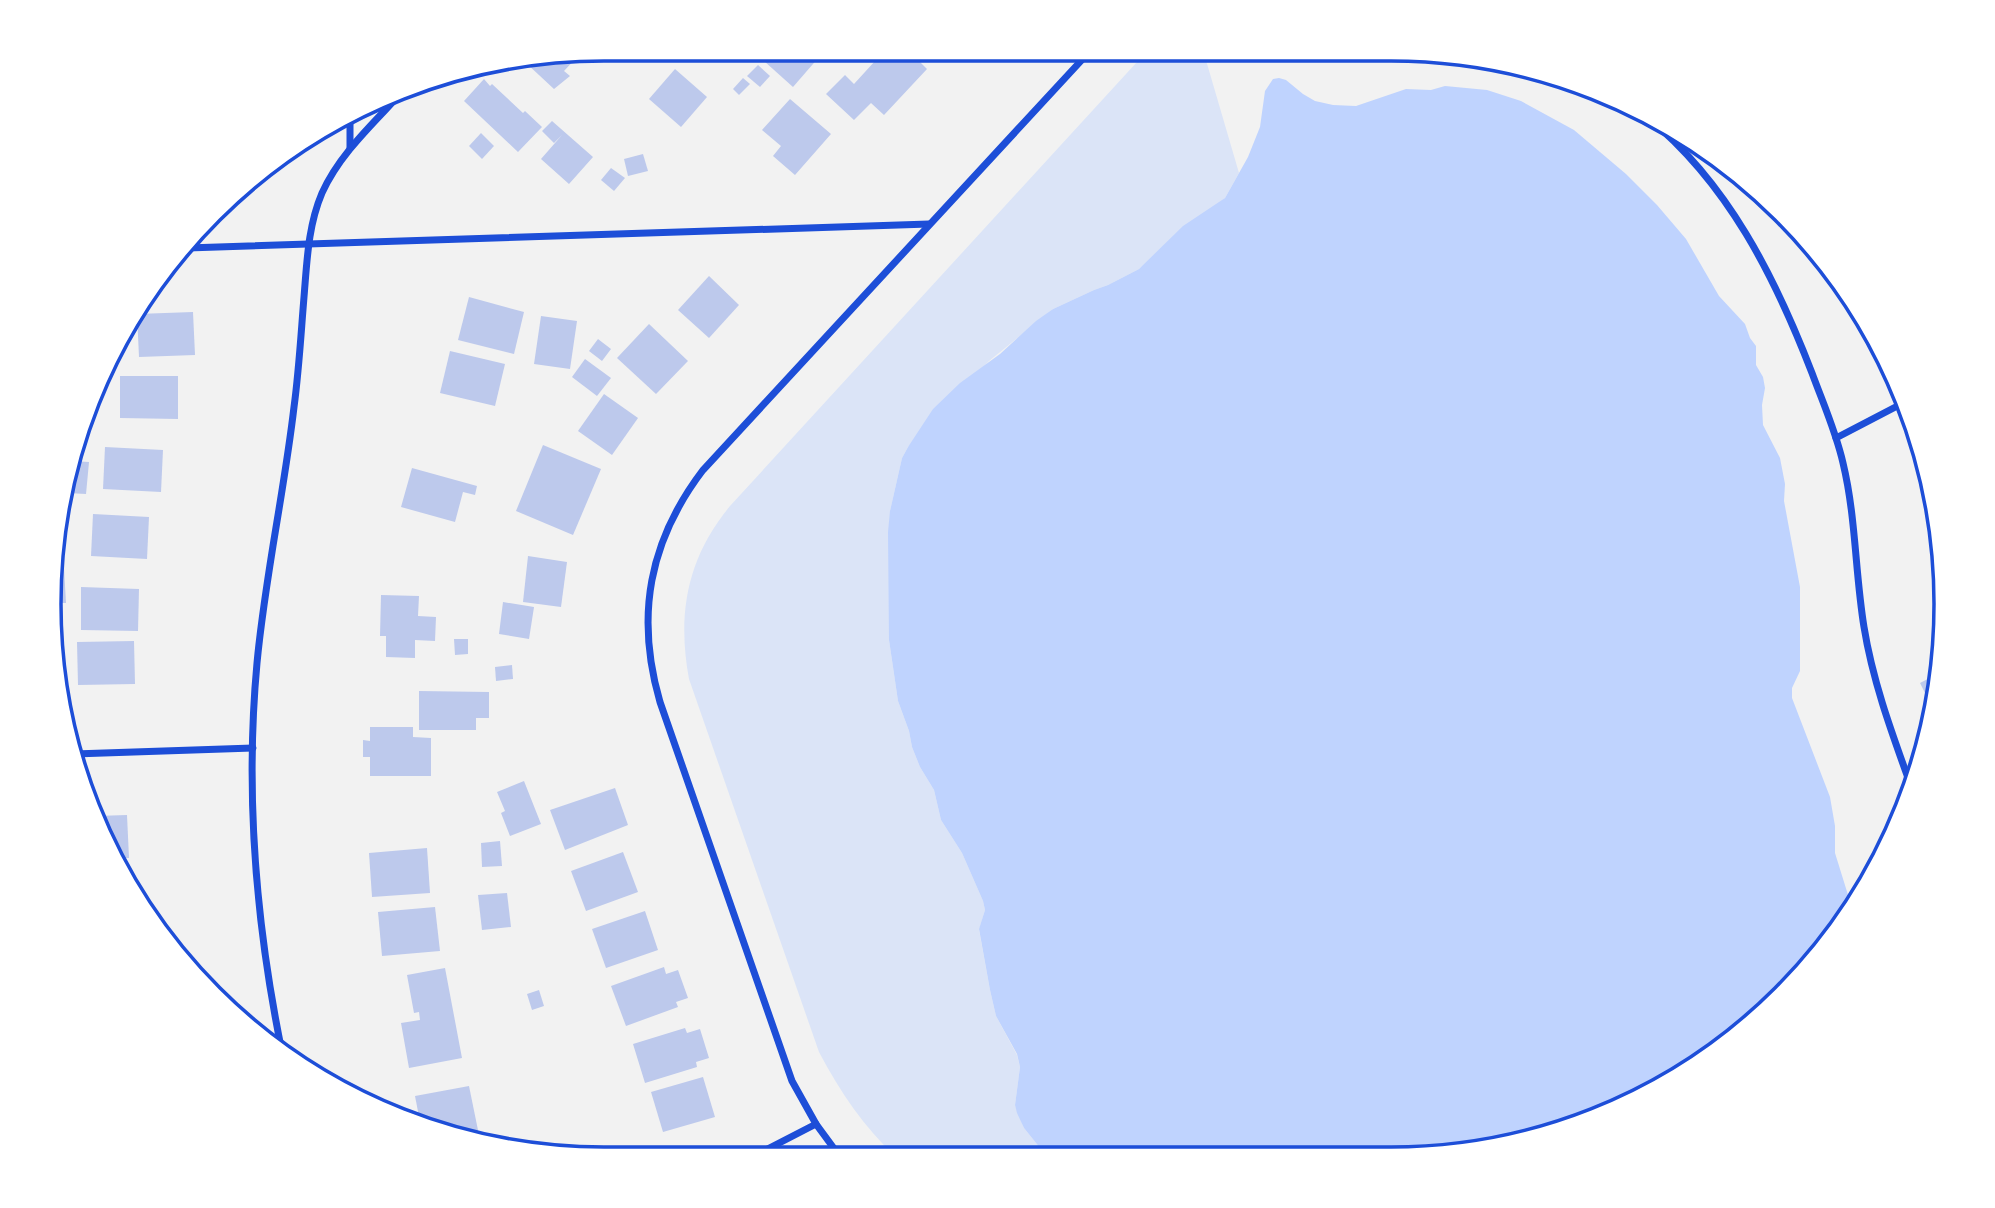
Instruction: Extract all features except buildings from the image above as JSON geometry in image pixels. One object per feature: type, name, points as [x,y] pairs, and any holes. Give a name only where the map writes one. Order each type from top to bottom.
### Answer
[{"type":"street","points":[[833,1147],[803,1103],[782,1056],[660,702],[648,653],[649,595],[665,534],[681,501],[698,477],[1081,61]]},
{"type":"street","points":[[280,1039],[261,931],[256,863],[253,748],[257,662],[291,431],[314,218],[323,191],[350,149],[389,106]]},
{"type":"street","points":[[350,125],[350,149]]},
{"type":"street","points":[[1679,144],[1703,171],[1753,245],[1788,315],[1836,438],[1852,511],[1863,624],[1871,664],[1907,773]]},
{"type":"street","points":[[195,248],[929,225]]},
{"type":"street","points":[[1836,438],[1896,407]]},
{"type":"street","points":[[83,754],[253,748]]},
{"type":"street","points":[[772,1147],[816,1124]]},
{"type":"shaded area","points":[[1138,61],[1206,61],[1239,173],[1225,198],[1139,269],[1053,309],[989,361],[908,447],[902,458],[890,511],[889,640],[898,701],[920,767],[934,790],[941,820],[962,853],[983,901],[985,910],[979,930],[990,990],[996,1016],[1017,1055],[1020,1067],[1015,1105],[1024,1128],[1039,1147],[886,1147],[854,1108],[819,1052],[689,679],[684,632],[689,588],[704,546],[730,506]]},
{"type":"water","points":[[1273,79],[1286,80],[1315,101],[1333,105],[1356,106],[1406,89],[1431,90],[1445,86],[1487,90],[1521,101],[1574,130],[1626,174],[1686,239],[1719,296],[1745,324],[1756,346],[1756,365],[1763,377],[1765,388],[1763,425],[1780,458],[1785,484],[1784,501],[1800,587],[1800,671],[1792,688],[1792,698],[1830,797],[1835,826],[1835,853],[1848,896],[1799,962],[1775,988],[1721,1035],[1693,1055],[1631,1091],[1565,1118],[1497,1136],[1426,1146],[1039,1147],[1024,1128],[1015,1105],[1020,1067],[1017,1054],[996,1016],[990,990],[979,929],[985,910],[983,901],[962,853],[941,820],[934,790],[920,767],[898,701],[889,640],[890,511],[902,458],[908,447],[933,409],[960,383],[1000,354],[1053,309],[1139,269],[1183,226],[1225,198],[1248,157],[1260,127],[1265,91]]}]
